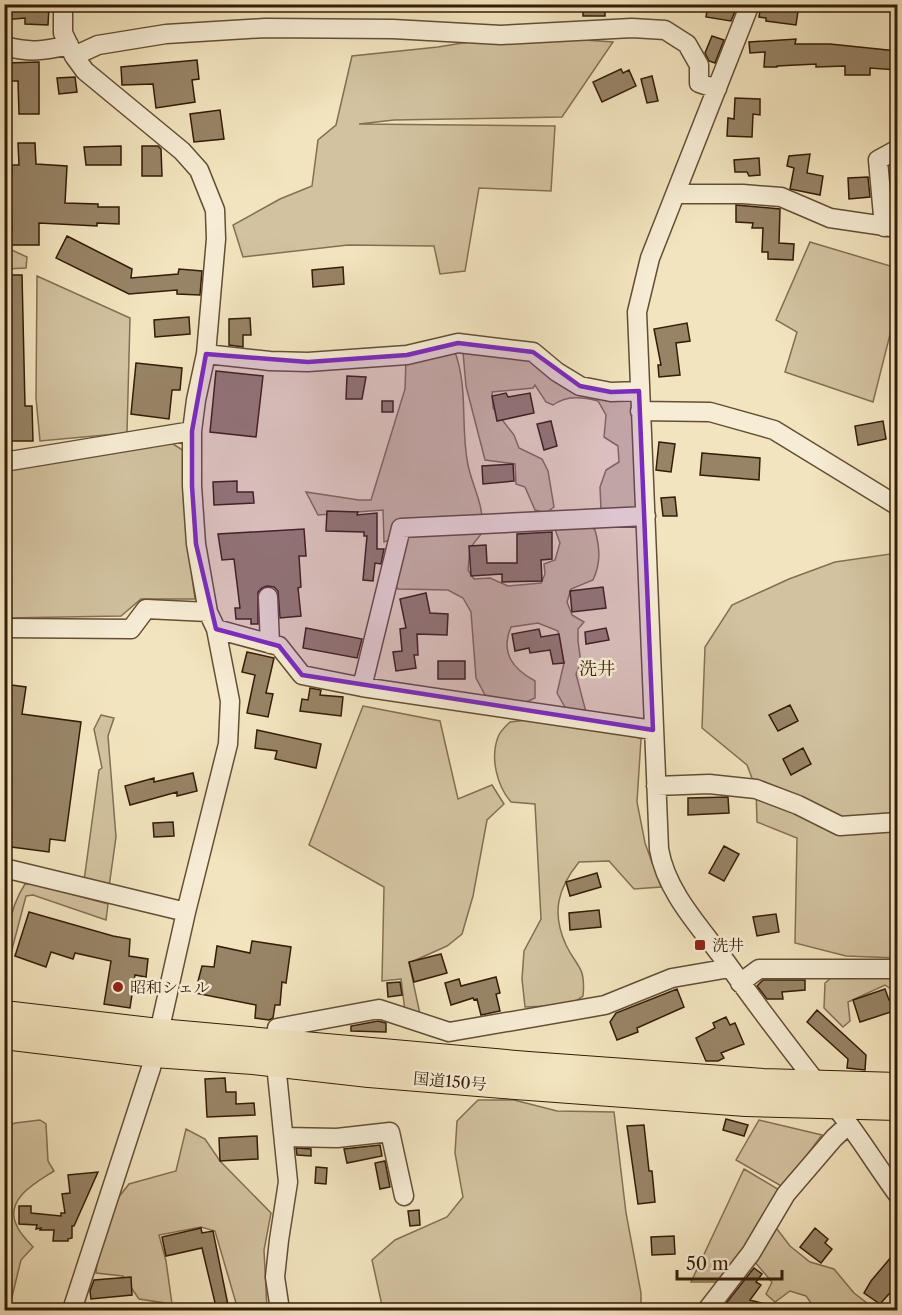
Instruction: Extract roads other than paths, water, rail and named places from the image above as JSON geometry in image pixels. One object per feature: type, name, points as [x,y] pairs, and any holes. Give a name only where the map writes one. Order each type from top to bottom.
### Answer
[{"type":"highway","name":"国道150号","points":[[4,1014],[157,1043]]},
{"type":"highway","name":"国道150号","points":[[4,1036],[157,1043],[276,1053],[528,1065],[763,1082],[897,1086]]},
{"type":"highway","name":"国道150号","points":[[276,1053],[369,1074],[746,1103],[842,1116],[897,1107]]},
{"type":"street","points":[[63,4],[63,33],[85,71],[182,152],[199,170],[215,210],[216,239],[206,354],[192,431],[192,486],[196,544],[208,612],[216,629],[230,701],[228,744],[186,912],[157,1043],[77,1309]]},
{"type":"street","points":[[750,4],[650,258],[641,286],[637,312],[652,730],[659,849],[662,865],[670,885],[735,976],[842,1116],[897,1195]]},
{"type":"street","points":[[4,46],[24,51],[72,50],[166,34],[243,29],[393,29],[501,35],[632,28],[665,30],[687,44],[699,65],[699,83],[717,89]]},
{"type":"street","points":[[676,194],[743,194],[781,197],[830,218],[891,228],[878,160],[897,148]]},
{"type":"street","points":[[206,354],[270,361],[308,362],[407,356],[458,343],[533,352],[557,372],[580,386],[611,393],[639,390]]},
{"type":"street","points":[[640,411],[710,412],[774,430],[897,506]]},
{"type":"street","points":[[4,462],[192,431]]},
{"type":"street","points":[[362,687],[401,528],[646,516]]},
{"type":"street","points":[[268,597],[270,644]]},
{"type":"street","points":[[4,628],[131,629],[146,609],[208,612]]},
{"type":"street","points":[[216,629],[279,646],[302,675],[362,687],[652,730]]},
{"type":"street","points":[[656,786],[709,784],[756,789],[798,805],[840,826],[897,822]]},
{"type":"street","points":[[4,868],[186,912]]},
{"type":"street","points":[[280,1311],[275,1277],[288,1182],[276,1053],[277,1028],[379,1009],[449,1032],[605,1005],[672,978],[735,976],[759,969],[897,969]]},
{"type":"street","points":[[707,1311],[751,1253],[786,1194],[834,1138],[842,1116]]},
{"type":"street","points":[[284,1137],[337,1138],[390,1132],[404,1196]]},
{"type":"place","name":"洗井","points":[[700,945]]},
{"type":"place","name":"昭和シェル","points":[[118,987]]},
{"type":"district","name":"洗井","points":[[597,669]]}]
